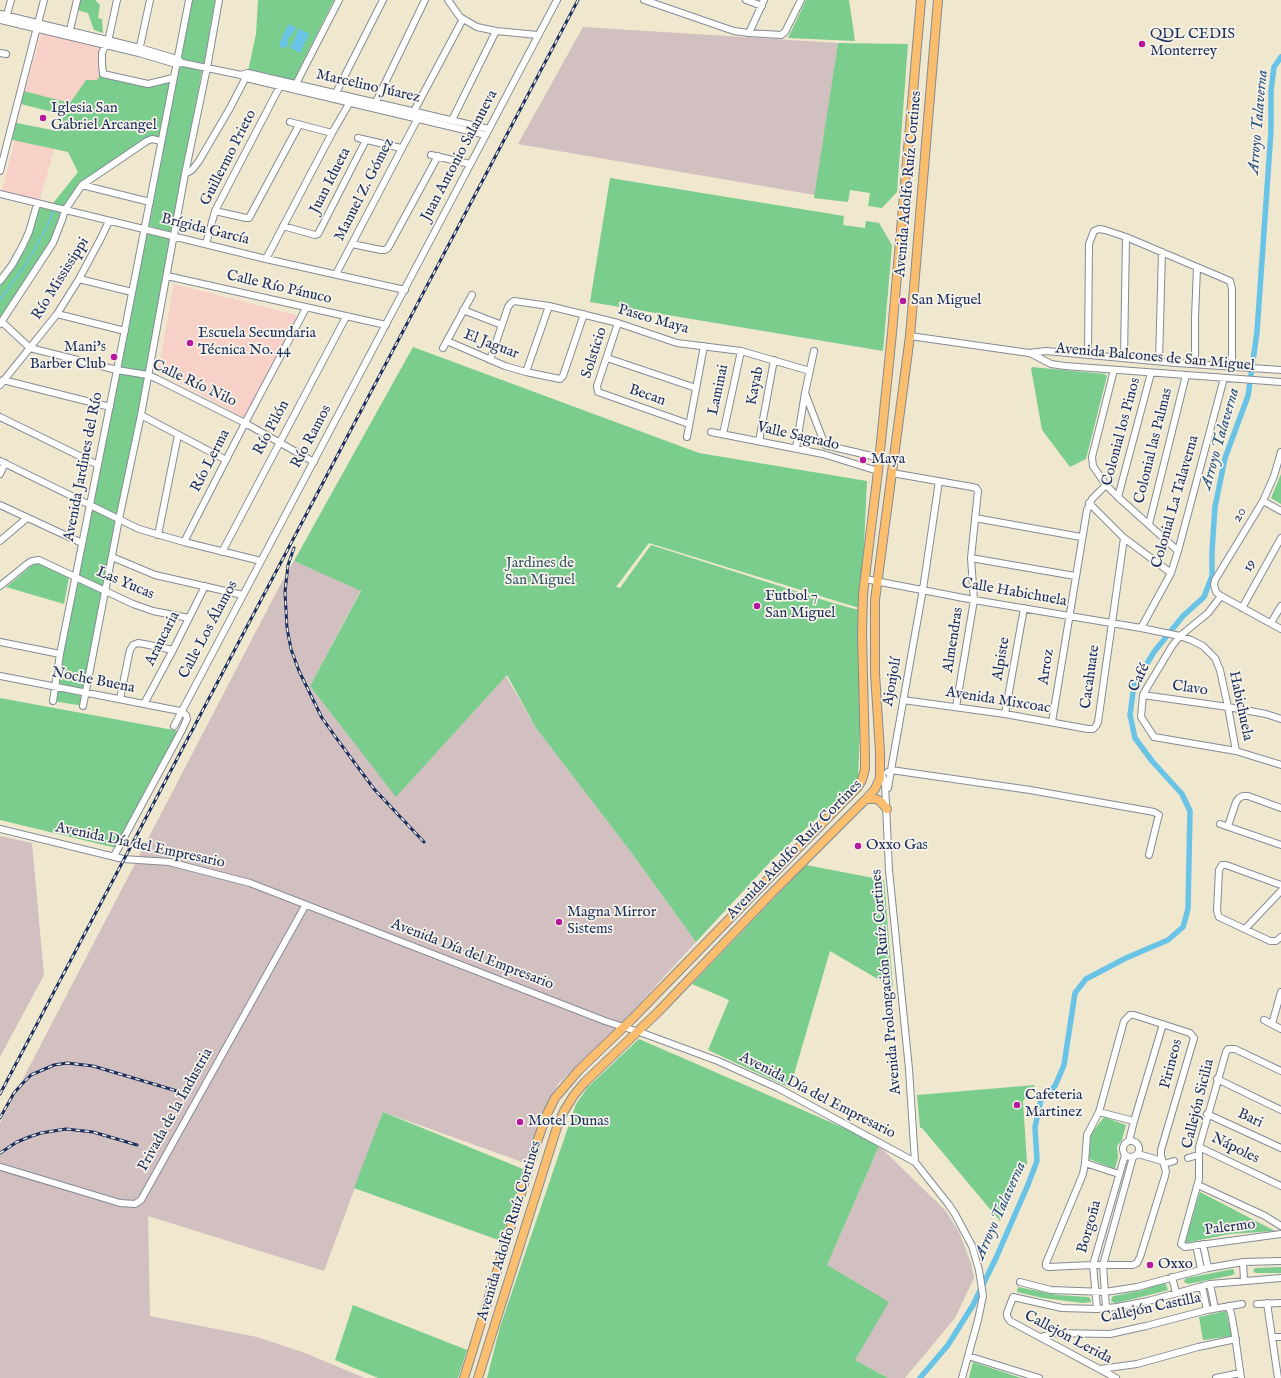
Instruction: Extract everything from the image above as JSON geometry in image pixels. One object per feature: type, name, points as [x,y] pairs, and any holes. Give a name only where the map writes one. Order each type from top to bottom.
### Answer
[{"type":"main road","name":"Avenida Adolfo Ruíz Cortines","points":[[464,1378],[537,1142],[555,1098],[578,1071],[624,1027],[850,796],[862,780],[865,769],[862,635],[865,579],[880,458],[892,333],[920,0]]},
{"type":"main road","name":"Avenida Adolfo Ruíz Cortines","points":[[478,1378],[560,1118],[574,1095],[585,1082],[638,1031],[764,901],[866,799],[881,777],[875,674],[875,600],[910,336],[938,0]]},
{"type":"main road","points":[[866,799],[876,799],[880,801],[886,809]]},
{"type":"street","points":[[3,18],[10,0]]},
{"type":"street","points":[[0,171],[1,160],[44,0]]},
{"type":"street","points":[[69,33],[77,0]]},
{"type":"street","points":[[117,0],[102,59],[102,72],[105,75],[148,84],[173,78]]},
{"type":"street","points":[[140,50],[150,0]]},
{"type":"street","name":"Avenida Jardines del Río","points":[[53,701],[60,654],[125,331],[189,0]]},
{"type":"street","points":[[83,706],[104,591],[141,415],[185,174],[207,68],[219,0]]},
{"type":"street","points":[[296,84],[339,0]]},
{"type":"street","points":[[336,93],[383,0]]},
{"type":"street","points":[[375,105],[425,0]]},
{"type":"street","points":[[448,0],[463,19],[477,27],[496,31],[538,35]]},
{"type":"street","name":"Juan Antonio Salanueva","points":[[386,325],[555,0]]},
{"type":"street","points":[[644,0],[722,27],[749,33],[782,35],[785,32],[801,0]]},
{"type":"street","points":[[746,0],[763,3],[749,33]]},
{"type":"street","name":"Marcelino Júarez","points":[[3,18],[140,50],[183,63],[336,93],[375,105],[487,132]]},
{"type":"street","points":[[414,111],[463,19]]},
{"type":"street","points":[[452,120],[496,31]]},
{"type":"street","points":[[185,174],[192,170],[199,161],[230,108],[245,75]]},
{"type":"street","name":"Marcelino Júarez","points":[[245,75],[280,86],[350,102],[414,111],[419,116],[452,120],[487,132]]},
{"type":"street","name":"Guillermo Prieto","points":[[206,244],[216,211],[280,86]]},
{"type":"street","points":[[266,258],[350,102]]},
{"type":"street","name":"Manuel Z. Gómez","points":[[336,274],[419,116]]},
{"type":"street","points":[[290,122],[332,133]]},
{"type":"street","points":[[216,211],[249,218],[299,125]]},
{"type":"street","points":[[358,138],[366,140]]},
{"type":"street","points":[[30,348],[1,323],[52,243],[65,210],[82,185],[147,141],[152,139],[161,141]]},
{"type":"street","name":"Juan Idueta","points":[[283,226],[315,235],[318,234],[366,140],[401,148]]},
{"type":"street","points":[[352,244],[381,250],[388,248],[435,155],[470,164]]},
{"type":"street","points":[[82,185],[150,202]]},
{"type":"street","name":"Brígida García","points":[[0,194],[405,290]]},
{"type":"street","points":[[0,281],[12,265],[25,242],[37,204]]},
{"type":"street","name":"Río Mississippi","points":[[2,382],[57,314],[79,279],[109,221]]},
{"type":"street","points":[[1088,354],[1089,244],[1094,231],[1099,229],[1126,237],[1230,281],[1232,289],[1235,367]]},
{"type":"street","points":[[1124,357],[1126,237]]},
{"type":"street","points":[[1159,361],[1162,252]]},
{"type":"street","points":[[1195,364],[1197,267]]},
{"type":"street","name":"Calle Río Pánuco","points":[[167,276],[386,325]]},
{"type":"street","points":[[79,279],[132,292]]},
{"type":"street","points":[[443,348],[472,295]]},
{"type":"street","name":"Paseo Maya","points":[[502,326],[511,302],[514,301],[549,306],[618,323],[677,343],[741,351],[810,371]]},
{"type":"street","points":[[526,372],[549,306]]},
{"type":"street","name":"Río Lerma","points":[[184,542],[306,308]]},
{"type":"street","points":[[463,310],[502,326],[490,360]]},
{"type":"street","points":[[57,314],[125,331]]},
{"type":"street","name":"El Jaguar","points":[[447,341],[505,366],[560,379],[563,376],[584,314]]},
{"type":"street","name":"Río Pilón","points":[[222,552],[346,317]]},
{"type":"street","name":"Solsticio","points":[[597,390],[618,323]]},
{"type":"street","name":"Río Ramos","points":[[261,561],[386,325]]},
{"type":"street","name":"Avenida Balcones de San Miguel","points":[[910,336],[1030,353],[1046,351],[1176,363],[1281,370]]},
{"type":"street","points":[[687,437],[704,346]]},
{"type":"street","name":"Calle Río Nilo","points":[[30,348],[117,370],[148,375],[168,383],[245,423],[314,462]]},
{"type":"street","name":"Laminai","points":[[723,434],[741,351]]},
{"type":"street","points":[[796,448],[814,351]]},
{"type":"street","name":"Avenida Balcones de San Miguel","points":[[1030,353],[1051,364],[1065,366],[1281,382]]},
{"type":"street","points":[[1065,366],[1066,353]]},
{"type":"street","points":[[607,358],[696,388]]},
{"type":"street","name":"Kayab","points":[[759,440],[774,360]]},
{"type":"street","points":[[1174,374],[1176,363]]},
{"type":"street","points":[[1114,370],[1092,457],[1093,466],[1106,485],[1178,551]]},
{"type":"street","name":"Colonial los Pinos","points":[[1118,497],[1151,373]]},
{"type":"street","name":"Colonial las Palmas","points":[[1148,524],[1186,375]]},
{"type":"street","name":"Colonial La Talaverna","points":[[1141,628],[1171,573],[1224,378]]},
{"type":"street","points":[[2,382],[110,407]]},
{"type":"street","name":"Becan","points":[[597,390],[601,393],[689,424]]},
{"type":"street","points":[[805,393],[825,445],[823,454]]},
{"type":"street","points":[[141,415],[226,460]]},
{"type":"street","points":[[0,417],[98,464]]},
{"type":"street","name":"Valle Sagrado","points":[[710,432],[759,440],[823,454],[878,471]]},
{"type":"street","points":[[158,535],[178,435]]},
{"type":"street","points":[[825,445],[880,458]]},
{"type":"street","name":"20","points":[[1221,596],[1214,588],[1215,580],[1263,501],[1274,476],[1281,452]]},
{"type":"street","points":[[0,474],[3,462],[139,529],[261,561]]},
{"type":"street","points":[[892,473],[939,481]]},
{"type":"street","name":"Almendras","points":[[939,481],[976,488],[978,496],[971,558],[974,600],[956,707]]},
{"type":"street","name":"Ajonjolí","points":[[891,770],[923,589],[939,481]]},
{"type":"street","points":[[1106,485],[1089,503],[1124,538],[1171,573]]},
{"type":"street","points":[[1263,501],[1281,511]]},
{"type":"street","name":"Arroz","points":[[1052,722],[1081,537],[1089,503]]},
{"type":"street","points":[[0,505],[82,543]]},
{"type":"street","points":[[0,541],[27,518]]},
{"type":"street","points":[[976,518],[1081,537]]},
{"type":"street","name":"Cacahuate","points":[[1088,729],[1096,726],[1098,722],[1124,538]]},
{"type":"street","name":"19","points":[[1242,608],[1281,538]]},
{"type":"street","points":[[112,557],[155,575],[243,595]]},
{"type":"street","points":[[971,558],[1075,576]]},
{"type":"street","name":"Las Yucas","points":[[0,586],[27,564],[36,560],[43,561],[104,591],[148,609],[189,618]]},
{"type":"street","name":"Calle Los Álamos","points":[[174,726],[180,711],[261,561]]},
{"type":"street","name":"Calle Habichuela","points":[[865,579],[974,600],[1158,631]]},
{"type":"street","name":"Araucaria","points":[[144,704],[174,650],[205,586]]},
{"type":"street","points":[[1221,596],[1281,629]]},
{"type":"street","name":"Café","points":[[1221,596],[1208,614],[1178,635],[1143,695],[1141,717],[1152,735],[1236,751]]},
{"type":"street","points":[[1271,623],[1281,606]]},
{"type":"street","name":"Alpiste","points":[[1005,714],[1024,608]]},
{"type":"street","name":"Habichuela","points":[[1158,631],[1178,635],[1191,640],[1203,646],[1214,658],[1220,670],[1236,751]]},
{"type":"street","points":[[0,642],[60,654]]},
{"type":"street","points":[[120,699],[129,654],[133,645],[138,643],[174,650]]},
{"type":"street","name":"Noche Buena","points":[[0,676],[180,711]]},
{"type":"street","name":"Clavo","points":[[1143,695],[1228,707],[1266,714],[1281,719]]},
{"type":"street","name":"Avenida Mixcoac","points":[[903,700],[1005,714],[1088,729]]},
{"type":"street","points":[[114,856],[185,723],[187,716],[180,711]]},
{"type":"street","points":[[1236,751],[1281,765]]},
{"type":"street","points":[[881,777],[891,770],[1030,790],[1154,812],[1159,815],[1150,855]]},
{"type":"street","name":"Avenida Prolongación Ruíz Cortines","points":[[891,770],[886,800],[889,870],[909,1069],[914,1162]]},
{"type":"street","name":"Avenida Prolongación Ruíz Cortines","points":[[881,777],[886,800]]},
{"type":"street","name":"Avenida Prolongación Ruíz Cortines","points":[[881,777],[886,800]]},
{"type":"street","points":[[1228,826],[1236,802],[1243,796],[1248,796],[1281,808]]},
{"type":"street","points":[[1220,824],[1281,845]]},
{"type":"street","name":"Avenida Día del Empresario","points":[[0,829],[123,859],[169,862],[250,883],[306,906],[624,1027],[711,1058],[778,1088],[914,1162]]},
{"type":"street","points":[[1281,885],[1226,865],[1220,866],[1218,876],[1218,915],[1223,919],[1273,942],[1276,942],[1281,937]]},
{"type":"street","points":[[1245,929],[1281,891]]},
{"type":"street","name":"Privada de la Industria","points":[[1,1167],[120,1202],[135,1204],[140,1200],[306,906]]},
{"type":"street","points":[[1272,1024],[1281,992]]},
{"type":"street","name":"Pirineos","points":[[1134,1015],[1163,1024],[1190,1033],[1194,1038],[1161,1150],[1161,1156],[1166,1171],[1165,1176],[1138,1262],[1133,1265],[1092,1265],[1049,1268],[1046,1265],[1076,1192],[1085,1163],[1087,1135],[1099,1112],[1124,1021],[1127,1017],[1134,1015]]},
{"type":"street","points":[[1264,1020],[1281,1030]]},
{"type":"street","points":[[1163,1024],[1129,1141],[1123,1147],[1123,1150],[1125,1155],[1130,1158],[1135,1156],[1163,1162],[1174,1160]]},
{"type":"street","name":"Callejón Sicilia","points":[[1182,1246],[1181,1242],[1198,1185],[1200,1171],[1198,1155],[1199,1146],[1226,1052],[1231,1048],[1235,1049],[1281,1071]]},
{"type":"street","points":[[1217,1079],[1281,1110]]},
{"type":"street","points":[[1099,1112],[1134,1121]]},
{"type":"street","name":"Bari","points":[[1207,1114],[1281,1148]]},
{"type":"street","points":[[1129,1141],[1134,1141],[1138,1144],[1140,1149],[1135,1156]]},
{"type":"street","name":"Nápoles","points":[[1199,1146],[1281,1186]]},
{"type":"street","name":"Borgoña","points":[[1097,1309],[1092,1265],[1125,1155]]},
{"type":"street","points":[[1188,1158],[1198,1155]]},
{"type":"street","name":"Borgoña","points":[[1106,1308],[1103,1265],[1135,1156]]},
{"type":"street","points":[[914,1162],[950,1205],[967,1235],[980,1270],[982,1296],[978,1320],[962,1378]]},
{"type":"street","points":[[1085,1163],[1119,1174]]},
{"type":"street","points":[[1198,1185],[1265,1216],[1281,1226]]},
{"type":"street","name":"Palermo","points":[[1182,1246],[1196,1246],[1281,1234]]},
{"type":"street","points":[[1203,1244],[1208,1268]]},
{"type":"street","points":[[1196,1246],[1201,1269]]},
{"type":"street","points":[[1020,1282],[1052,1290],[1105,1292],[1137,1287],[1201,1269],[1243,1262],[1281,1261]]},
{"type":"street","points":[[1243,1262],[1244,1280]]},
{"type":"street","points":[[1172,1277],[1176,1293]]},
{"type":"street","points":[[1097,1309],[1148,1301],[1210,1284],[1281,1278]]},
{"type":"street","points":[[1210,1284],[1215,1308]]},
{"type":"street","points":[[1202,1286],[1207,1310]]},
{"type":"street","name":"Callejón Lerida","points":[[1097,1309],[1062,1308],[1012,1297],[1007,1313],[1010,1321],[1116,1378]]},
{"type":"street","points":[[1267,1303],[1279,1369],[1278,1378]]},
{"type":"street","points":[[1257,1304],[1281,1303]]},
{"type":"street","name":"Callejón Castilla","points":[[1041,1337],[1054,1333],[1110,1334],[1215,1308],[1242,1304]]},
{"type":"street","points":[[1216,1378],[1241,1375],[1236,1339],[1231,1313],[1228,1306]]},
{"type":"street","points":[[1272,1337],[1281,1337]]},
{"type":"street","points":[[1100,1369],[1137,1364],[1198,1347],[1236,1339]]},
{"type":"street","points":[[968,1356],[1039,1378]]},
{"type":"shaded area","points":[[583,27],[838,43],[815,195],[518,144]]},
{"type":"shaded area","points":[[41,33],[101,48],[100,74],[97,80],[86,80],[70,103],[25,92]]},
{"type":"shaded area","points":[[15,139],[54,149],[40,200],[2,190]]},
{"type":"shaded area","name":"Escuela Secundaria Técnica No. 44","points":[[174,284],[296,315],[298,317],[244,418],[158,371]]},
{"type":"shaded area","points":[[294,561],[361,590],[310,686],[396,796],[506,676],[536,728],[631,852],[696,942],[618,1027],[558,1084],[525,1163],[383,1112],[324,1271],[148,1216],[150,1316],[257,1337],[305,1353],[365,1378],[0,1378],[0,1123]]},
{"type":"shaded area","points":[[0,836],[32,843],[44,975],[0,1057]]},
{"type":"shaded area","points":[[879,1146],[945,1210],[959,1232],[971,1263],[974,1278],[955,1318],[905,1378],[888,1378],[855,1360],[827,1265]]},
{"type":"green space","points":[[79,0],[95,0],[100,5],[98,18],[102,19],[103,33],[94,30],[88,13],[77,10]]},
{"type":"green space","points":[[191,0],[215,0],[204,64],[183,59],[181,56]]},
{"type":"green space","points":[[258,0],[334,0],[294,80],[248,71],[256,34]]},
{"type":"green space","points":[[806,0],[849,0],[855,41],[788,38]]},
{"type":"green space","points":[[838,43],[908,44],[897,192],[882,208],[868,206],[870,193],[850,190],[848,202],[814,198]]},
{"type":"green space","points":[[179,65],[202,71],[171,232],[149,226]]},
{"type":"green space","points":[[102,71],[148,84],[173,78],[161,141],[152,139],[88,180],[65,210],[58,232],[0,324],[0,281],[22,247],[37,204],[50,207],[78,172],[68,152],[8,139],[12,122],[57,131],[60,114],[17,103],[20,90],[70,103],[86,80],[97,80]]},
{"type":"green space","points":[[610,178],[844,216],[843,225],[865,228],[866,221],[879,223],[892,245],[883,351],[590,302]]},
{"type":"green space","points":[[144,229],[174,236],[83,706],[53,701]]},
{"type":"green space","name":"Jardines de San Miguel","points":[[413,347],[699,453],[867,481],[861,609],[862,670],[858,780],[773,859],[696,942],[631,852],[536,728],[507,675],[396,797],[310,686],[361,591],[294,561]],"holes":[[[649,543],[859,608],[855,609],[833,603],[651,545],[620,588],[616,587]]]},
{"type":"green space","points":[[1032,367],[1105,374],[1107,376],[1086,459],[1070,467],[1042,430]]},
{"type":"green space","points":[[1281,474],[1281,504],[1271,498]]},
{"type":"green space","points":[[36,562],[69,577],[64,604],[6,587]]},
{"type":"green space","points":[[0,698],[179,731],[116,848],[0,820]]},
{"type":"green space","points":[[806,865],[884,880],[893,988],[830,951],[790,1088],[708,1050],[729,1000],[692,984]]},
{"type":"green space","points":[[639,1039],[851,1131],[879,1146],[827,1265],[889,1302],[855,1360],[888,1378],[487,1378],[500,1327],[576,1104],[588,1087]]},
{"type":"green space","points":[[1035,1085],[1023,1101],[1027,1163],[1000,1221],[922,1128],[920,1128],[917,1095]]},
{"type":"green space","points":[[383,1112],[523,1169],[501,1241],[354,1188]]},
{"type":"green space","points":[[1104,1117],[1126,1125],[1122,1140],[1117,1146],[1118,1157],[1115,1169],[1089,1159],[1091,1134]]},
{"type":"green space","points":[[1200,1192],[1275,1231],[1230,1234],[1185,1243]]},
{"type":"green space","points":[[1281,1267],[1281,1273],[1256,1273],[1253,1271],[1255,1268]]},
{"type":"green space","points":[[1233,1269],[1235,1273],[1233,1275],[1188,1284],[1184,1282],[1187,1278]]},
{"type":"green space","points":[[1165,1282],[1168,1290],[1115,1303],[1111,1301],[1112,1297],[1114,1296],[1143,1290]]},
{"type":"green space","points":[[1018,1287],[1057,1295],[1089,1297],[1091,1302],[1083,1303],[1043,1298],[1017,1292]]},
{"type":"green space","points":[[353,1305],[467,1350],[458,1378],[378,1378],[335,1360]]},
{"type":"green space","points":[[1226,1311],[1232,1336],[1203,1340],[1199,1317]]},
{"type":"green space","points":[[973,1362],[1021,1378],[969,1378]]},
{"type":"water","points":[[288,25],[292,25],[296,29],[287,40],[289,44],[283,48],[280,47],[280,42]]},
{"type":"water","points":[[299,29],[309,34],[300,53],[290,48]]},
{"type":"waterway","name":"Arroyo Talaverna","points":[[920,1378],[948,1345],[973,1305],[996,1258],[1027,1187],[1037,1161],[1035,1127],[1041,1100],[1055,1086],[1064,1065],[1075,993],[1086,979],[1126,958],[1168,940],[1183,927],[1188,909],[1190,811],[1182,794],[1152,761],[1135,738],[1130,715],[1134,685],[1154,652],[1183,616],[1204,597],[1212,576],[1215,507],[1225,458],[1248,396],[1257,332],[1271,131],[1271,91],[1274,67],[1281,57]]},
{"type":"waterway","points":[[0,300],[28,261],[47,227],[54,209]]},
{"type":"railway","points":[[0,1094],[578,0]]},
{"type":"railway","points":[[294,548],[288,565],[285,592],[287,628],[291,649],[299,671],[322,718],[337,739],[374,789],[424,842]]},
{"type":"railway","points":[[0,1118],[14,1093],[31,1075],[54,1065],[67,1063],[93,1066],[187,1094]]},
{"type":"railway","points":[[0,1153],[17,1142],[29,1137],[41,1133],[66,1129],[93,1132],[137,1145]]},
{"type":"place","name":"QDL CEDIS Monterrey","points":[[1142,44]]},
{"type":"place","name":"Iglesia San Gabriel Arcangel","points":[[43,118]]},
{"type":"place","name":"San Miguel","points":[[903,301]]},
{"type":"place","name":"Escuela Secundaria Técnica No. 44","points":[[190,343]]},
{"type":"place","name":"Mani's Barber Club","points":[[114,357]]},
{"type":"place","name":"Maya","points":[[863,460]]},
{"type":"place","name":"Futbol 7 San Miguel","points":[[757,606]]},
{"type":"place","name":"Oxxo Gas","points":[[858,846]]},
{"type":"place","name":"Magna Mirror Sistems","points":[[559,922]]},
{"type":"place","name":"Cafeteria Martinez","points":[[1017,1105]]},
{"type":"place","name":"Motel Dunas","points":[[520,1122]]},
{"type":"place","name":"Oxxo","points":[[1150,1265]]}]
